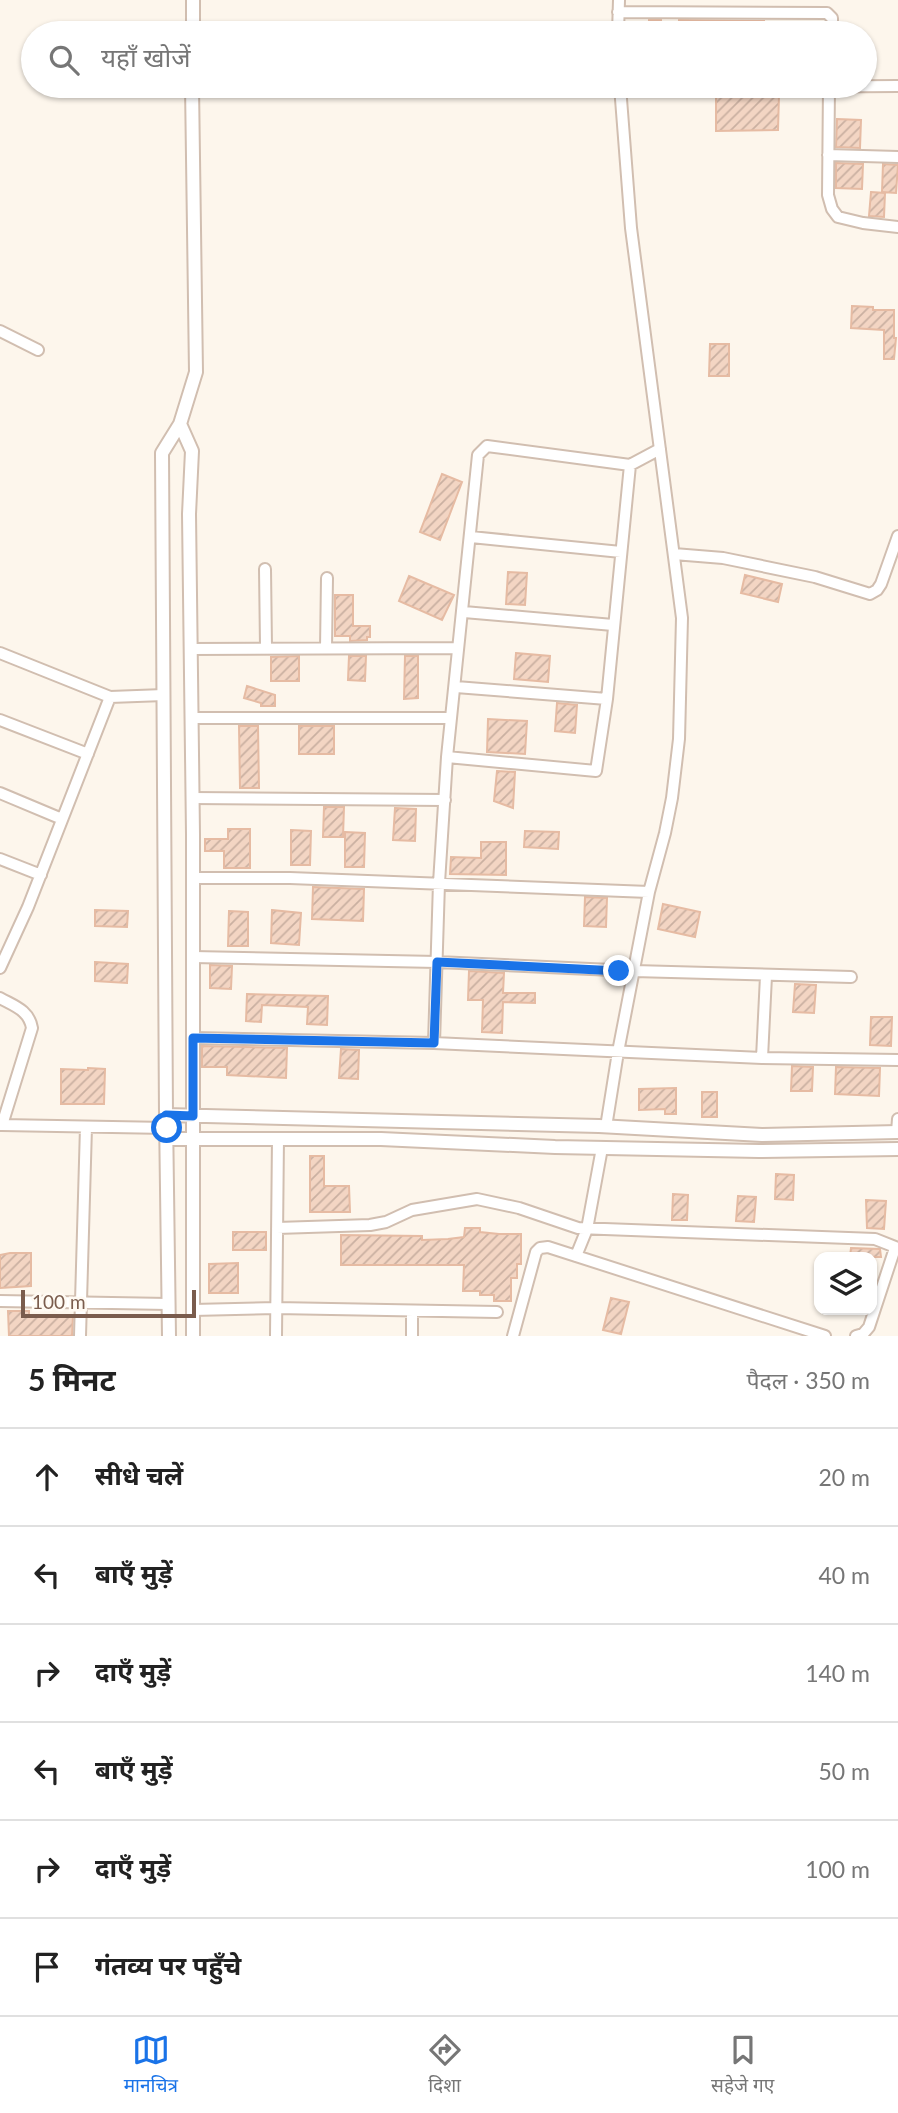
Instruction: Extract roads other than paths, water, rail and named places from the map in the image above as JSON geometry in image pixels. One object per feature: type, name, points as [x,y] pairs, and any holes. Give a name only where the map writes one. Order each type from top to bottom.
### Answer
[{"type":"street","points":[[192,0],[193,21]]},
{"type":"street","points":[[618,21],[619,0]]},
{"type":"street","points":[[618,12],[827,13],[832,21]]},
{"type":"street","points":[[877,86],[898,86]]},
{"type":"street","points":[[169,1336],[162,453],[180,424],[196,372],[192,98]]},
{"type":"street","points":[[576,1256],[587,1229],[649,892],[666,833],[679,739],[682,618],[631,229],[621,98]]},
{"type":"street","points":[[829,98],[828,195],[832,209],[838,217],[898,227]]},
{"type":"street","points":[[828,155],[898,157]]},
{"type":"street","points":[[0,331],[38,350]]},
{"type":"street","points":[[180,424],[192,451],[189,514],[193,878],[193,1336]]},
{"type":"street","points":[[434,1043],[439,883],[447,757],[464,612],[478,455],[487,446],[630,465],[660,449]]},
{"type":"street","points":[[447,757],[596,771],[607,699],[630,465]]},
{"type":"street","points":[[674,554],[723,558],[815,577],[870,594],[881,584],[898,536]]},
{"type":"street","points":[[471,537],[621,552]]},
{"type":"street","points":[[265,569],[266,647]]},
{"type":"street","points":[[326,648],[327,578]]},
{"type":"street","points":[[464,612],[613,625]]},
{"type":"street","points":[[190,649],[458,648]]},
{"type":"street","points":[[0,653],[110,697],[164,695]]},
{"type":"street","points":[[456,687],[607,699]]},
{"type":"street","points":[[0,968],[41,875],[110,697]]},
{"type":"street","points":[[191,718],[451,718]]},
{"type":"street","points":[[0,720],[88,754]]},
{"type":"street","points":[[0,793],[62,819]]},
{"type":"street","points":[[192,797],[445,800]]},
{"type":"street","points":[[0,859],[41,875]]},
{"type":"street","points":[[193,878],[290,878],[649,892]]},
{"type":"street","points":[[193,957],[437,962],[851,977]]},
{"type":"street","points":[[762,1058],[766,976]]},
{"type":"street","points":[[0,998],[24,1011],[30,1018],[32,1028],[1,1125],[167,1127],[193,1116],[606,1127],[762,1135],[898,1132],[898,1119]]},
{"type":"street","points":[[193,1038],[434,1043],[762,1058],[898,1060]]},
{"type":"street","points":[[80,1336],[86,1126]]},
{"type":"street","points":[[167,1127],[192,1139],[382,1139],[759,1151],[898,1149]]},
{"type":"street","points":[[276,1336],[278,1138]]},
{"type":"street","points":[[277,1228],[370,1225],[386,1222],[412,1210],[477,1199],[519,1208],[569,1227],[587,1229],[875,1239],[897,1248],[869,1327],[863,1334],[856,1336]]},
{"type":"street","points":[[513,1336],[536,1252],[540,1248],[548,1247],[825,1336]]},
{"type":"street","points":[[0,1301],[168,1304]]},
{"type":"street","points":[[193,1310],[276,1308],[497,1312]]},
{"type":"street","points":[[412,1311],[412,1336]]}]
